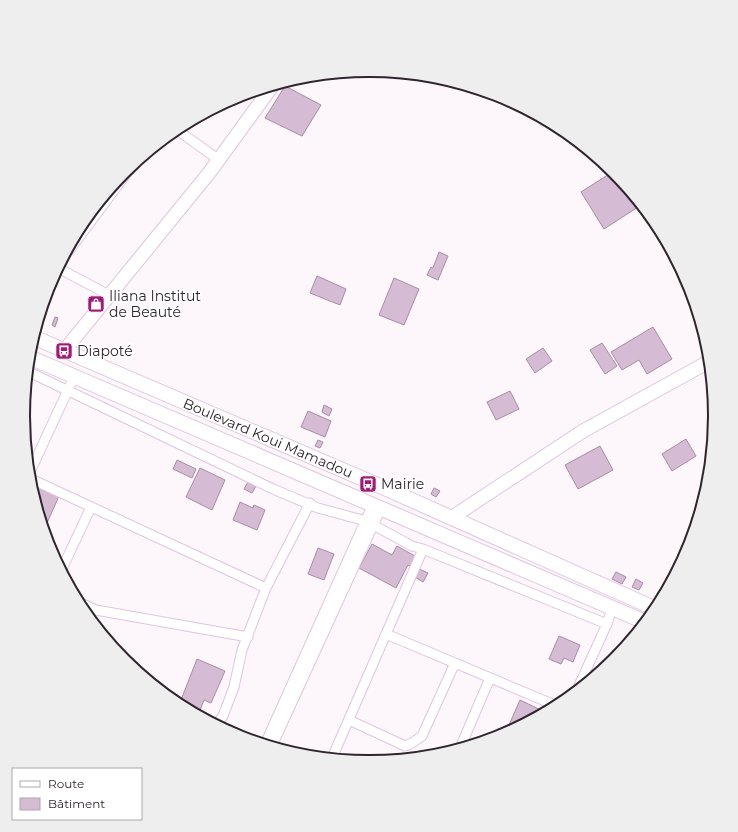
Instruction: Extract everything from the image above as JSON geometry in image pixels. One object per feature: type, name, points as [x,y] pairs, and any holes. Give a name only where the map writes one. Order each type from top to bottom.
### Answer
[{"type":"main road","name":"Boulevard Koui Mamadou","points":[[39,340],[451,518],[649,606]]},
{"type":"main road","points":[[54,368],[64,351]]},
{"type":"main road","name":"Boulevard Koui Mamadou","points":[[35,360],[640,620]]},
{"type":"street","points":[[64,351],[168,225],[219,160],[267,93]]},
{"type":"street","points":[[182,133],[219,160]]},
{"type":"street","points":[[63,271],[109,295]]},
{"type":"street","points":[[451,518],[582,430],[704,364]]},
{"type":"street","points":[[33,374],[318,508],[370,523],[412,546],[423,549],[607,624]]},
{"type":"street","points":[[34,464],[74,377]]},
{"type":"street","points":[[37,482],[266,588]]},
{"type":"street","points":[[220,720],[223,716],[234,687],[242,650],[266,588],[310,503]]},
{"type":"street","points":[[274,741],[377,506]]},
{"type":"street","points":[[64,564],[91,507]]},
{"type":"street","points":[[267,739],[370,523]]},
{"type":"street","points":[[334,753],[423,549]]},
{"type":"street","points":[[89,607],[96,610],[248,637]]},
{"type":"street","points":[[581,680],[607,624],[612,609]]},
{"type":"street","points":[[386,634],[549,703]]},
{"type":"street","points":[[349,720],[405,746],[412,743],[422,736],[455,663]]},
{"type":"street","points":[[463,741],[490,678]]},
{"type":"building","points":[[288,87],[321,105],[302,136],[265,118],[283,88]]},
{"type":"building","points":[[608,175],[636,208],[604,229],[581,192]]},
{"type":"building","points":[[439,252],[448,256],[438,280],[427,275],[431,267],[433,268]]},
{"type":"building","points":[[317,276],[346,289],[340,305],[310,293]]},
{"type":"building","points":[[394,278],[419,289],[404,325],[379,315]]},
{"type":"building","points":[[55,317],[58,318],[55,327],[52,325]]},
{"type":"building","points":[[653,327],[672,359],[647,374],[639,360],[622,370],[611,352]]},
{"type":"building","points":[[602,343],[617,366],[605,374],[590,350]]},
{"type":"building","points":[[543,348],[552,361],[535,373],[526,359]]},
{"type":"building","points":[[510,391],[519,409],[496,420],[487,402]]},
{"type":"building","points":[[324,405],[332,409],[329,416],[322,412]]},
{"type":"building","points":[[308,411],[331,421],[325,437],[301,427]]},
{"type":"building","points":[[686,439],[696,456],[672,471],[662,454]]},
{"type":"building","points":[[318,440],[323,442],[320,448],[315,446]]},
{"type":"building","points":[[600,446],[613,470],[578,489],[565,465]]},
{"type":"building","points":[[177,460],[196,469],[192,478],[173,469]]},
{"type":"building","points":[[200,468],[225,480],[212,510],[186,497]]},
{"type":"building","points":[[249,480],[257,484],[252,493],[244,489]]},
{"type":"building","points":[[37,484],[59,496],[47,522]]},
{"type":"building","points":[[434,488],[440,491],[436,497],[431,494]]},
{"type":"building","points":[[240,502],[253,508],[254,505],[265,510],[257,530],[233,520]]},
{"type":"building","points":[[372,544],[392,555],[397,546],[415,556],[410,566],[408,565],[396,588],[359,568]]},
{"type":"building","points":[[318,548],[334,554],[324,580],[308,574]]},
{"type":"building","points":[[419,569],[428,573],[423,582],[415,577]]},
{"type":"building","points":[[616,572],[626,577],[622,584],[612,579]]},
{"type":"building","points":[[636,579],[643,583],[639,590],[632,587]]},
{"type":"building","points":[[559,636],[580,645],[573,662],[564,658],[561,664],[549,659]]},
{"type":"building","points":[[197,659],[225,671],[211,703],[204,700],[200,710],[182,698]]},
{"type":"building","points":[[520,700],[539,709],[519,720],[509,724]]},
{"type":"place","name":"Iliana Institut de Beauté","points":[[96,304]]},
{"type":"place","name":"Diapoté","points":[[64,351]]},
{"type":"place","name":"Mairie","points":[[368,484]]}]
